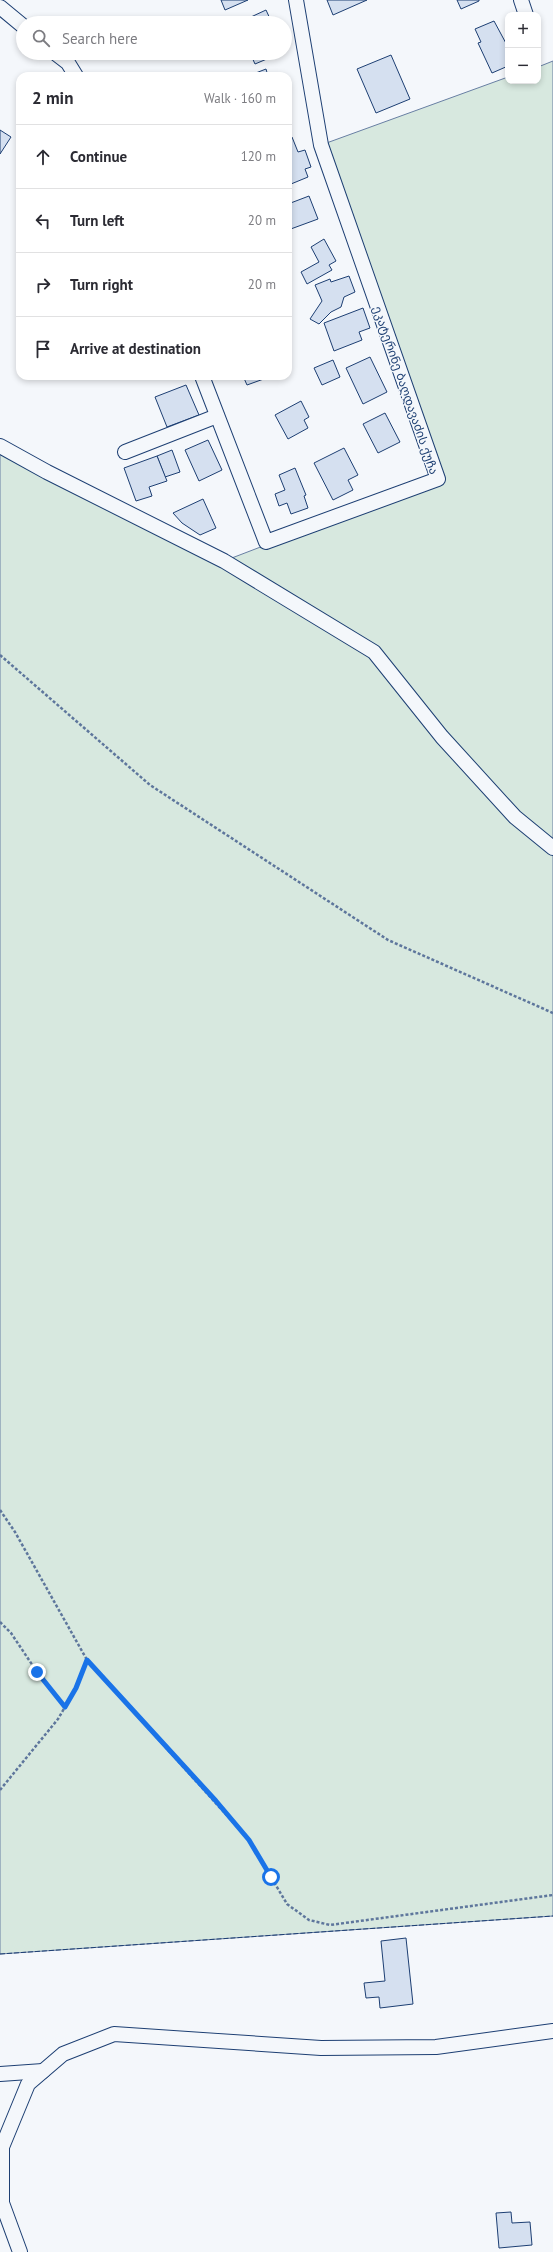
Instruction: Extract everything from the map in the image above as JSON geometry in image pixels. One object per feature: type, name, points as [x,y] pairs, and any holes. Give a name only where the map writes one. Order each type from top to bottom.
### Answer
[{"type":"street","name":"ეკატერინე ბაღდავაძის ქუჩა","points":[[204,380],[266,542],[438,479],[321,145],[296,0]]},
{"type":"street","points":[[521,0],[525,12]]},
{"type":"street","points":[[0,7],[16,20]]},
{"type":"street","points":[[64,60],[68,63],[74,72]]},
{"type":"street","points":[[125,452],[218,416]]},
{"type":"street","points":[[0,446],[48,472],[224,561],[374,652],[442,737],[515,816],[553,848]]},
{"type":"street","points":[[20,2252],[2,2203],[2,2147],[28,2084],[63,2054],[114,2034],[321,2048],[436,2047],[553,2031]]},
{"type":"street","points":[[0,2074],[43,2071]]},
{"type":"path","points":[[0,655],[150,785],[388,940],[553,1013]]},
{"type":"path","points":[[0,1510],[15,1532],[87,1660],[216,1801],[249,1840],[287,1904],[309,1920],[330,1925],[553,1895]]},
{"type":"path","points":[[0,1622],[12,1633],[37,1672],[65,1707]]},
{"type":"path","points":[[0,1790],[58,1719],[76,1688],[87,1660]]},
{"type":"shaded area","points":[[553,61],[553,1916],[0,1954],[0,446],[224,561],[438,479],[321,145],[505,78],[505,84],[541,84],[541,66]]},
{"type":"building","points":[[221,0],[248,0],[225,10]]},
{"type":"building","points":[[327,0],[367,0],[333,15]]},
{"type":"building","points":[[457,0],[479,0],[479,1],[461,9]]},
{"type":"building","points":[[266,10],[269,16],[253,16]]},
{"type":"building","points":[[494,21],[505,41],[505,67],[492,73],[478,43],[481,42],[475,29]]},
{"type":"building","points":[[391,55],[410,99],[376,113],[357,69]]},
{"type":"building","points":[[253,60],[264,60],[255,64]]},
{"type":"building","points":[[266,69],[267,72],[258,72]]},
{"type":"building","points":[[0,130],[11,137],[0,154]]},
{"type":"building","points":[[292,137],[298,152],[305,150],[311,167],[305,169],[308,177],[292,184]]},
{"type":"building","points":[[309,196],[318,219],[292,229],[292,202]]},
{"type":"building","points":[[324,239],[336,261],[329,265],[332,270],[307,284],[301,272],[319,262],[311,247]]},
{"type":"building","points":[[349,276],[355,292],[344,297],[341,307],[331,312],[319,324],[310,319],[322,301],[315,285],[330,279],[331,282]]},
{"type":"building","points":[[363,308],[370,328],[359,332],[362,340],[334,351],[324,323]]},
{"type":"building","points":[[370,357],[387,392],[363,404],[346,368]]},
{"type":"building","points":[[333,360],[340,377],[322,385],[314,368]]},
{"type":"building","points":[[245,380],[261,380],[247,385]]},
{"type":"building","points":[[186,385],[199,415],[167,427],[155,397]]},
{"type":"building","points":[[301,401],[309,417],[304,420],[308,428],[288,439],[275,415]]},
{"type":"building","points":[[385,413],[400,442],[378,453],[363,424]]},
{"type":"building","points":[[208,440],[222,470],[199,481],[185,450]]},
{"type":"building","points":[[344,448],[358,475],[348,480],[353,490],[333,500],[314,463]]},
{"type":"building","points":[[172,450],[180,472],[165,477],[157,456]]},
{"type":"building","points":[[157,456],[167,481],[149,487],[152,496],[136,501],[124,468]]},
{"type":"building","points":[[295,468],[306,495],[304,496],[308,508],[291,514],[287,503],[279,506],[275,494],[285,490],[279,475]]},
{"type":"building","points":[[203,499],[216,528],[200,535],[182,523],[173,513]]},
{"type":"building","points":[[406,1938],[413,2004],[380,2008],[379,1997],[366,1998],[364,1983],[385,1981],[381,1941]]},
{"type":"building","points":[[511,2212],[512,2223],[530,2222],[532,2245],[499,2248],[496,2213]]},
{"type":"fence","points":[[0,1954],[553,1916]]},
{"type":"route","points":[[37,1672],[65,1707],[76,1688],[87,1660],[216,1801],[249,1840],[271,1877]]}]
